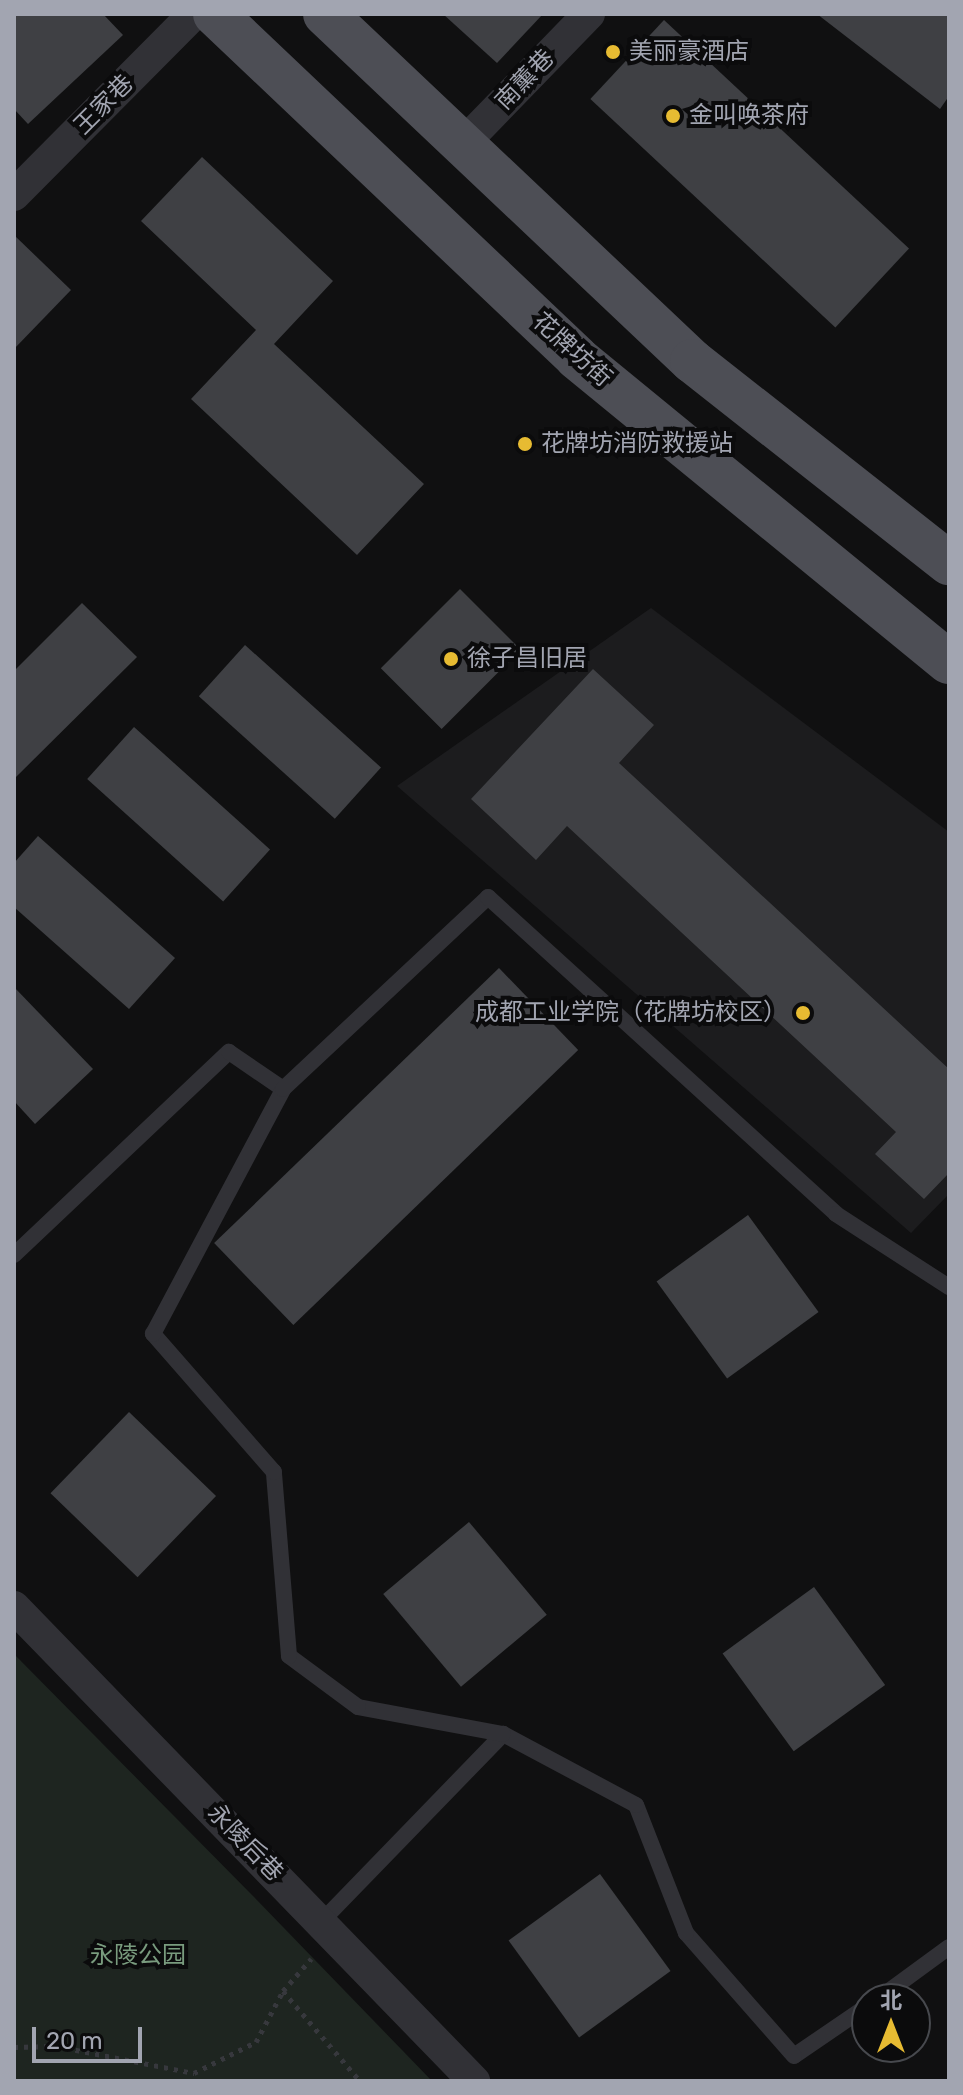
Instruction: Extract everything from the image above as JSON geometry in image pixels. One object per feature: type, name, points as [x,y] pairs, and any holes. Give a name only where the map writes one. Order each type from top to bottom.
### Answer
[{"type":"main road","name":"花牌坊街","points":[[215,14],[577,358],[949,662]]},
{"type":"main road","points":[[325,14],[461,146],[692,361],[949,563]]},
{"type":"street","name":"王家巷","points":[[14,195],[194,14]]},
{"type":"street","name":"南薰巷","points":[[461,146],[589,14]]},
{"type":"street","name":"永陵后巷","points":[[14,1607],[474,2081]]},
{"type":"lane","points":[[851,2017],[794,2056],[686,1933],[636,1805],[503,1734],[358,1707],[289,1656],[274,1472],[153,1334],[283,1089],[488,897],[836,1214],[949,1287]]},
{"type":"lane","points":[[14,1255],[229,1052],[283,1089]]},
{"type":"lane","points":[[329,1930],[503,1734]]},
{"type":"lane","points":[[900,1983],[949,1947]]},
{"type":"path","points":[[14,2047],[56,2046],[194,2073],[256,2042],[283,1991],[329,1930]]},
{"type":"path","points":[[283,1991],[360,2081]]},
{"type":"shaded area","name":"成都工业学院（花牌坊校区）","points":[[651,608],[949,832],[949,1194],[911,1233],[397,786]]},
{"type":"green space","name":"永陵公园","points":[[14,1654],[254,1897],[432,2081],[14,2081]]},
{"type":"building","points":[[14,14],[103,14],[123,35],[28,124],[14,109]]},
{"type":"building","points":[[443,14],[543,14],[497,63]]},
{"type":"building","points":[[817,14],[949,14],[949,96],[940,109]]},
{"type":"building","points":[[664,20],[909,248],[835,327],[590,99]]},
{"type":"building","points":[[202,157],[333,281],[274,344],[424,484],[357,555],[191,399],[256,330],[141,221]]},
{"type":"building","points":[[14,235],[71,290],[14,349]]},
{"type":"building","name":"徐子昌旧居","points":[[460,589],[521,650],[442,729],[381,668]]},
{"type":"building","points":[[82,603],[137,657],[14,779],[14,671]]},
{"type":"building","points":[[245,645],[381,767],[335,819],[199,696]]},
{"type":"building","points":[[593,669],[654,725],[619,763],[949,1069],[949,1173],[924,1199],[875,1154],[896,1132],[567,826],[536,860],[471,799]]},
{"type":"building","points":[[134,727],[270,849],[223,901],[87,779]]},
{"type":"building","points":[[38,836],[175,958],[129,1009],[14,907],[14,863]]},
{"type":"building","points":[[499,968],[578,1050],[293,1325],[214,1243]]},
{"type":"building","points":[[14,987],[93,1069],[35,1124],[14,1101]]},
{"type":"building","points":[[748,1215],[819,1312],[727,1379],[657,1281]]},
{"type":"building","points":[[129,1412],[216,1496],[138,1577],[51,1493]]},
{"type":"building","points":[[469,1522],[547,1615],[461,1687],[383,1594]]},
{"type":"building","points":[[814,1587],[885,1685],[794,1751],[723,1653]]},
{"type":"building","points":[[600,1874],[671,1971],[579,2038],[509,1940]]},
{"type":"place","name":"美丽豪酒店","points":[[613,52]]},
{"type":"place","name":"金叫唤茶府","points":[[673,116]]},
{"type":"place","name":"花牌坊消防救援站","points":[[525,444]]},
{"type":"place","name":"徐子昌旧居","points":[[451,659]]},
{"type":"place","name":"成都工业学院（花牌坊校区）","points":[[803,1013]]}]
